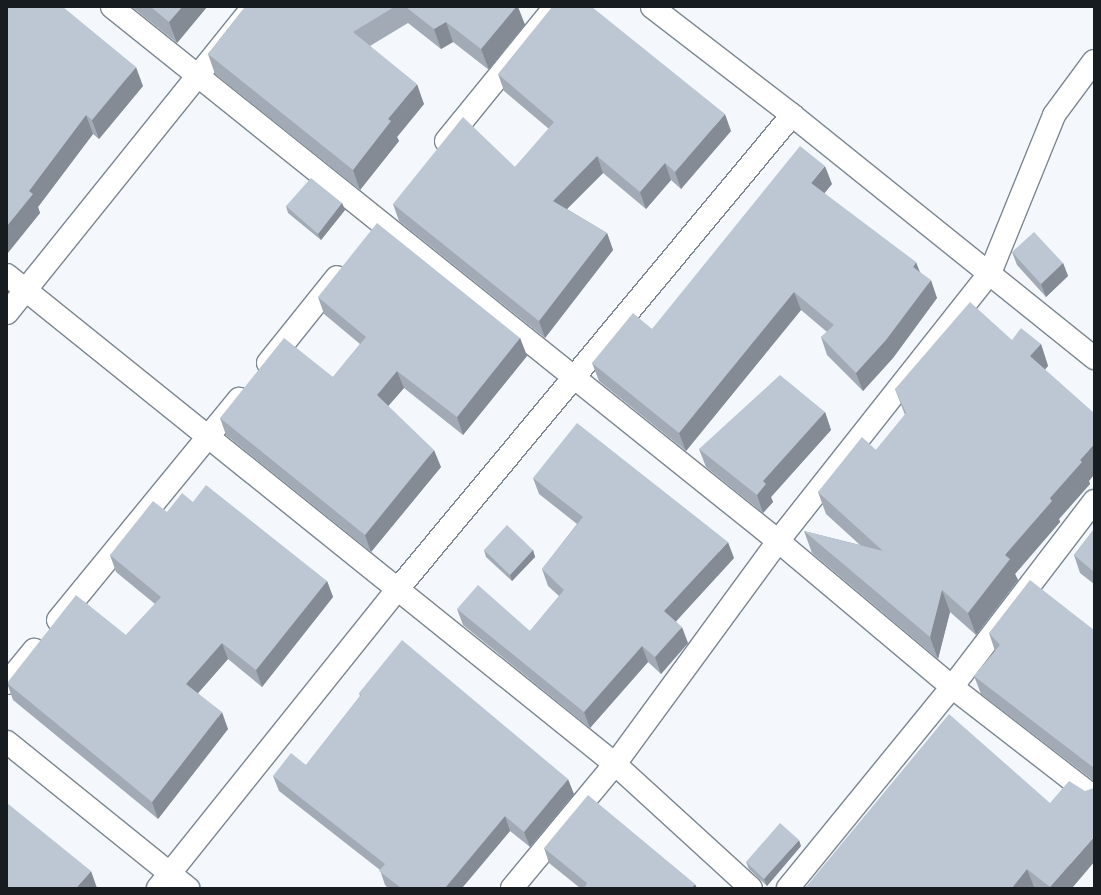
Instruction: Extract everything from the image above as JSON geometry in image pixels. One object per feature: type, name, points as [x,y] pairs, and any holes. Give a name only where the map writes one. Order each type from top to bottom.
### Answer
[{"type":"street","points":[[112,7],[778,541],[952,687],[1094,797]]},
{"type":"street","points":[[7,313],[253,7]]},
{"type":"street","points":[[435,155],[555,7]]},
{"type":"street","points":[[652,7],[792,115],[1094,358]]},
{"type":"street","points":[[512,888],[615,764],[778,541],[990,273],[1054,115],[1094,61]]},
{"type":"street","points":[[164,881],[397,590],[575,378],[792,115]]},
{"type":"street","points":[[366,241],[396,204]]},
{"type":"street","points":[[7,683],[208,438],[351,259]]},
{"type":"street","points":[[7,275],[615,764],[751,888]]},
{"type":"street","points":[[788,888],[952,687],[1094,500]]},
{"type":"street","points":[[7,742],[164,881],[188,888]]},
{"type":"building","points":[[7,7],[63,7],[136,67],[92,120],[86,115],[29,191],[33,194],[7,226]]},
{"type":"building","points":[[151,7],[182,7],[169,22]]},
{"type":"building","points":[[245,7],[394,7],[353,32],[417,84],[388,119],[391,121],[353,170],[208,54]]},
{"type":"building","points":[[406,7],[516,7],[481,49],[446,22],[434,29]]},
{"type":"building","points":[[552,7],[592,7],[725,114],[675,172],[665,163],[640,192],[597,156],[553,201],[607,233],[539,321],[393,204],[463,117],[515,167],[554,122],[498,74]]},
{"type":"building","points":[[800,146],[825,166],[811,183],[916,262],[913,267],[931,280],[886,340],[856,373],[821,337],[834,325],[794,292],[679,433],[592,363],[633,313],[652,329]]},
{"type":"building","points":[[311,178],[342,203],[318,234],[286,206]]},
{"type":"building","points":[[377,223],[520,338],[457,417],[397,371],[377,395],[434,450],[365,535],[220,418],[284,338],[333,377],[366,337],[318,297]]},
{"type":"building","points":[[1034,232],[1063,263],[1041,284],[1012,252]]},
{"type":"building","points":[[970,302],[1012,340],[1021,328],[1041,344],[1030,356],[1094,413],[1094,444],[1080,460],[1082,462],[1050,498],[1052,501],[1005,555],[1010,559],[968,613],[942,590],[930,637],[804,531],[883,551],[818,492],[862,437],[876,450],[906,413],[895,389]]},
{"type":"building","points":[[780,375],[825,412],[763,481],[766,484],[757,495],[699,449]]},
{"type":"building","points":[[577,423],[728,542],[664,611],[682,627],[655,657],[642,646],[584,712],[457,609],[478,585],[530,631],[564,590],[542,569],[583,517],[533,478]]},
{"type":"building","points":[[206,485],[327,581],[256,670],[222,643],[186,684],[222,712],[152,802],[7,683],[76,595],[126,635],[161,597],[110,555],[153,501],[167,512],[182,493],[193,502]]},
{"type":"building","points":[[507,525],[533,550],[510,575],[484,550]]},
{"type":"building","points":[[1094,529],[1094,572],[1074,555]]},
{"type":"building","points":[[1030,580],[1094,630],[1094,768],[974,676],[1000,645],[989,633]]},
{"type":"building","points":[[402,640],[568,779],[524,832],[505,816],[445,888],[401,888],[379,871],[385,864],[273,776],[291,753],[306,765],[361,695],[359,693]]},
{"type":"building","points":[[949,714],[1050,803],[1069,781],[1085,791],[1094,788],[1094,837],[1050,887],[1027,869],[1012,888],[805,888]]},
{"type":"building","points":[[588,795],[695,884],[691,888],[584,888],[587,883],[544,848]]},
{"type":"building","points":[[7,803],[91,871],[76,888],[7,888]]},
{"type":"building","points":[[780,823],[799,840],[764,879],[746,862]]}]
